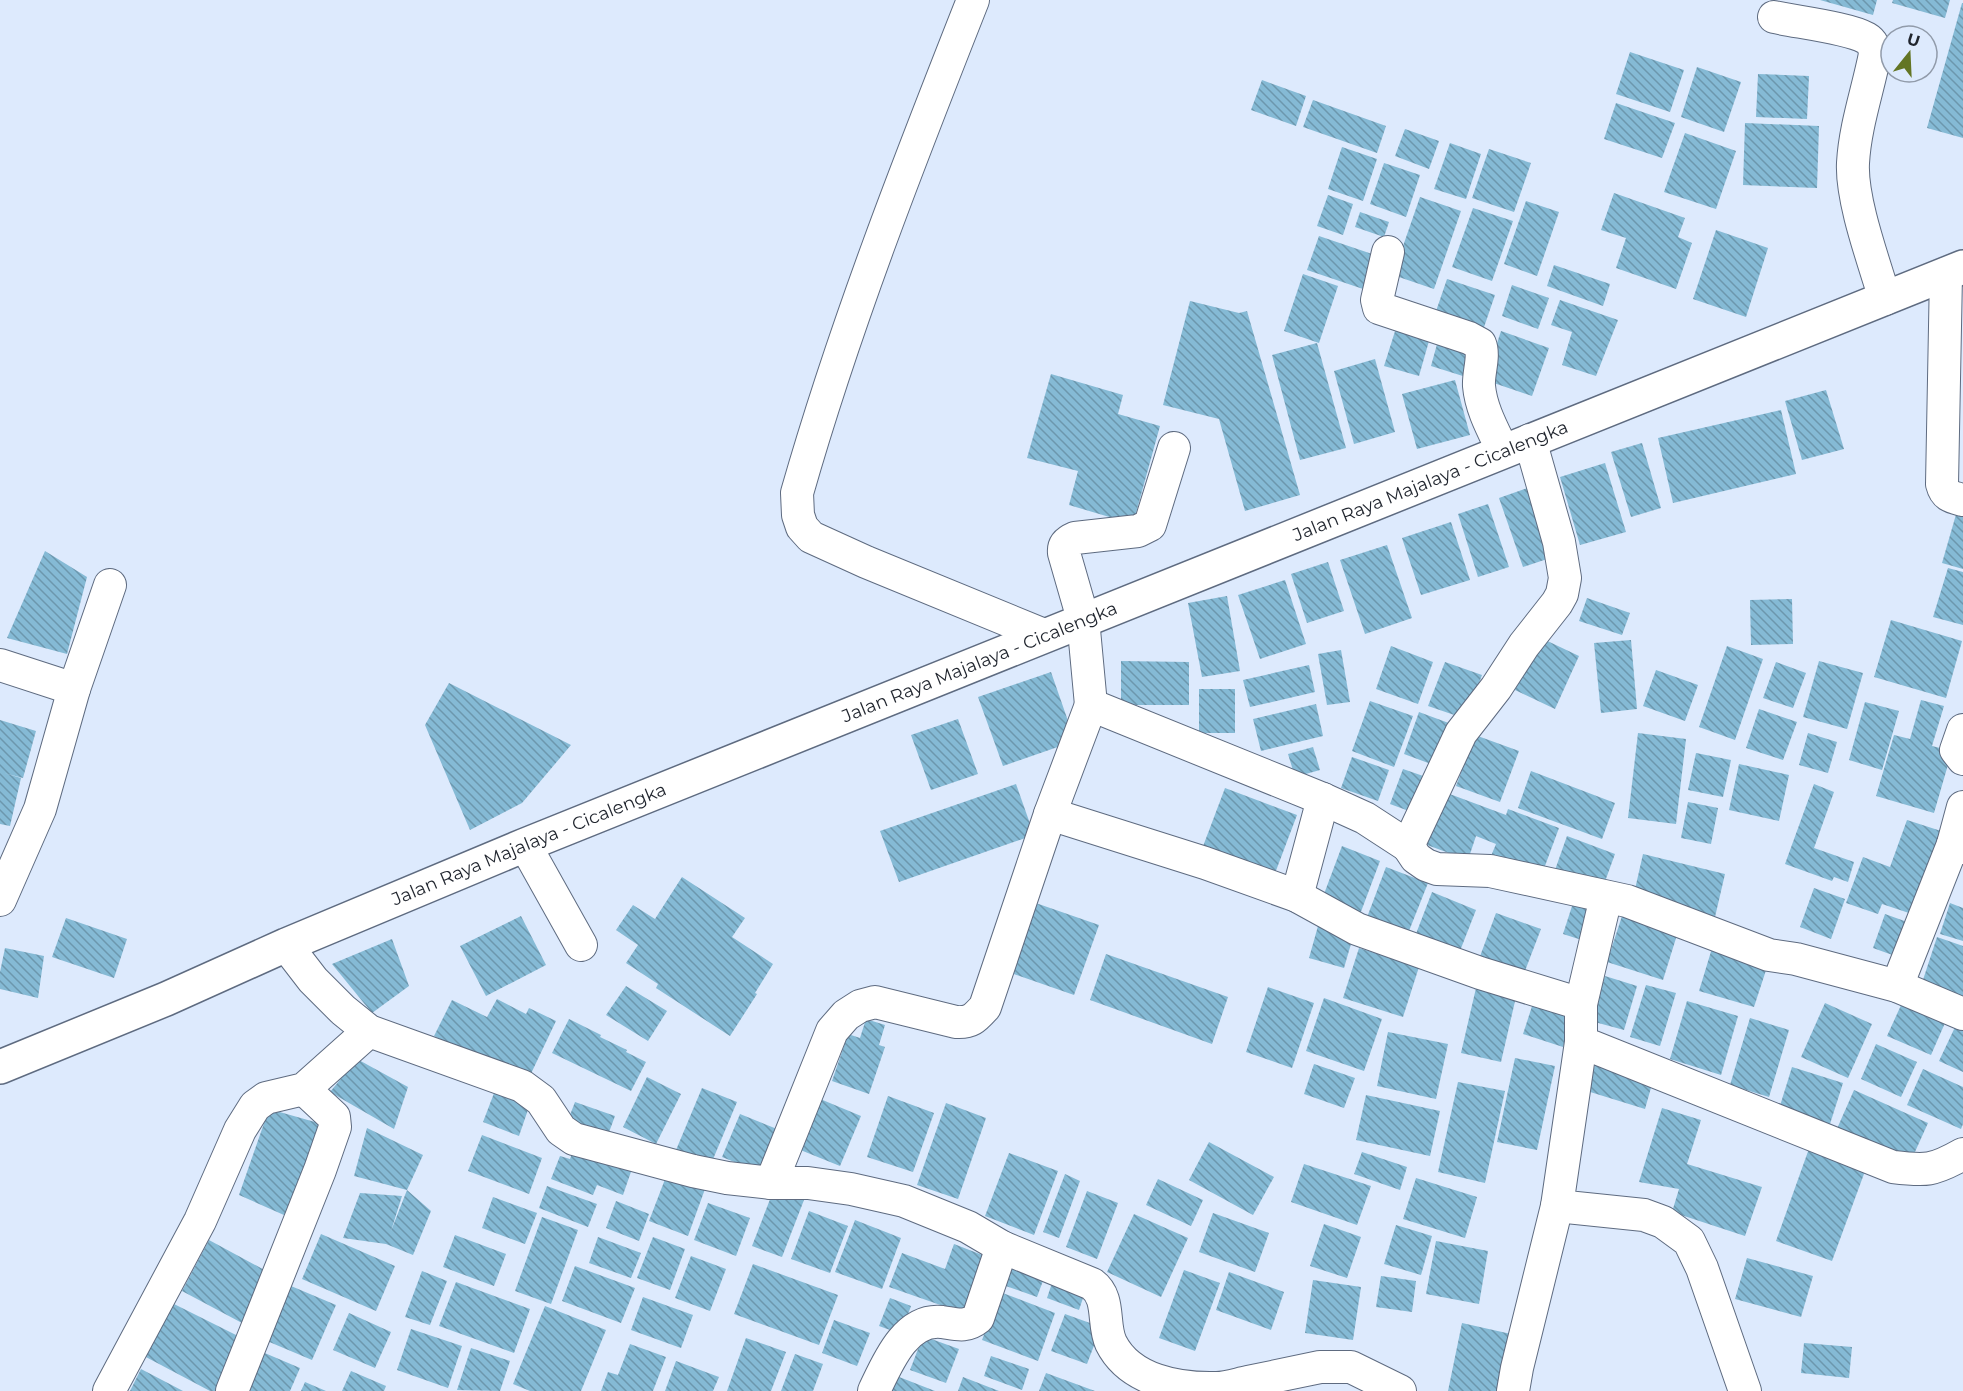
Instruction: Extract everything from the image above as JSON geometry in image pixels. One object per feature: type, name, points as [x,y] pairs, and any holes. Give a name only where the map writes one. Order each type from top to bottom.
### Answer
[{"type":"main road","name":"Jalan Raya Majalaya - Cicalengka","points":[[0,1067],[166,999],[286,945],[525,845],[1954,270]]},
{"type":"street","points":[[973,0],[903,178],[855,309],[797,493],[798,515],[802,527],[811,537],[1044,635]]},
{"type":"street","points":[[1774,17],[1852,33],[1866,38],[1874,45],[1875,54],[1857,133],[1853,164],[1855,192],[1886,298]]},
{"type":"street","points":[[1388,252],[1377,300],[1378,308],[1469,338],[1480,344],[1482,352],[1479,374],[1481,400],[1517,446],[1559,542],[1565,578],[1562,594],[1557,603],[1461,733],[1408,846]]},
{"type":"street","points":[[1954,270],[1941,484],[1944,492],[1950,497],[1963,500]]},
{"type":"street","points":[[771,1183],[832,1031],[846,1015],[860,1006],[874,1002],[966,1023],[973,1021],[985,1006],[1050,814],[1091,705],[1083,619],[1064,553],[1065,545],[1075,538],[1138,531],[1150,525],[1174,448]]},
{"type":"street","points":[[0,900],[39,809],[74,689],[110,585]]},
{"type":"street","points":[[0,665],[74,689]]},
{"type":"street","points":[[1091,705],[1274,778],[1365,818],[1408,846],[1416,858],[1437,869],[1490,871],[1627,901],[1769,956],[1796,959],[1897,986],[1963,1014]]},
{"type":"street","points":[[1963,730],[1956,750],[1963,759]]},
{"type":"street","points":[[1298,896],[1323,799]]},
{"type":"street","points":[[1897,986],[1958,846],[1963,807]]},
{"type":"street","points":[[1050,814],[1205,863],[1298,896],[1357,929],[1480,973],[1581,1004]]},
{"type":"street","points":[[525,845],[581,945]]},
{"type":"street","points":[[1513,1391],[1557,1206],[1581,1042],[1581,1004],[1606,897]]},
{"type":"street","points":[[286,945],[314,980],[343,1010],[369,1031],[522,1086],[541,1100],[561,1130],[574,1139],[727,1178],[771,1183],[808,1183],[851,1189],[904,1201],[968,1227],[1002,1247],[1092,1284],[1099,1289],[1105,1306],[1112,1344],[1126,1362],[1146,1377],[1168,1384],[1217,1388],[1320,1367],[1349,1379],[1400,1391]]},
{"type":"street","points":[[109,1391],[200,1221],[240,1130],[255,1106],[266,1098],[304,1089],[369,1031]]},
{"type":"street","points":[[1581,1042],[1893,1167],[1922,1171],[1945,1165],[1963,1154]]},
{"type":"street","points":[[232,1391],[335,1127],[334,1118],[304,1089]]},
{"type":"street","points":[[1557,1206],[1644,1215],[1663,1222],[1689,1241],[1702,1268],[1745,1391]]},
{"type":"street","points":[[874,1391],[901,1341],[915,1328],[938,1321],[964,1326],[978,1318],[1002,1247]]},
{"type":"building","points":[[1820,0],[1877,0],[1873,15]]},
{"type":"building","points":[[1893,0],[1950,0],[1945,18],[1892,3]]},
{"type":"building","points":[[1963,3],[1963,138],[1927,128]]},
{"type":"building","points":[[1630,52],[1684,70],[1670,112],[1616,94]]},
{"type":"building","points":[[1697,67],[1741,82],[1724,132],[1681,117]]},
{"type":"building","points":[[1758,74],[1809,76],[1807,119],[1756,117]]},
{"type":"building","points":[[1262,80],[1306,96],[1296,126],[1251,110]]},
{"type":"building","points":[[1313,100],[1386,126],[1377,153],[1303,127]]},
{"type":"building","points":[[1616,103],[1675,123],[1662,158],[1604,139]]},
{"type":"building","points":[[1745,123],[1819,126],[1817,188],[1743,185]]},
{"type":"building","points":[[1405,129],[1439,141],[1429,169],[1395,156]]},
{"type":"building","points":[[1685,133],[1736,151],[1716,209],[1664,192]]},
{"type":"building","points":[[1450,143],[1481,154],[1466,199],[1434,189]]},
{"type":"building","points":[[1342,147],[1377,159],[1363,201],[1328,189]]},
{"type":"building","points":[[1489,149],[1531,163],[1514,212],[1472,198]]},
{"type":"building","points":[[1384,163],[1420,175],[1406,217],[1370,204]]},
{"type":"building","points":[[1614,193],[1685,218],[1678,237],[1692,243],[1676,289],[1616,268],[1626,238],[1601,230]]},
{"type":"building","points":[[1328,195],[1353,204],[1343,235],[1317,226]]},
{"type":"building","points":[[1420,197],[1461,211],[1434,289],[1393,275]]},
{"type":"building","points":[[1526,201],[1559,212],[1537,276],[1504,264]]},
{"type":"building","points":[[1473,208],[1513,221],[1492,281],[1452,267]]},
{"type":"building","points":[[1360,212],[1389,222],[1384,237],[1355,227]]},
{"type":"building","points":[[1716,230],[1768,248],[1746,317],[1693,299]]},
{"type":"building","points":[[1319,236],[1378,256],[1366,290],[1307,270]]},
{"type":"building","points":[[1554,265],[1610,284],[1603,306],[1547,286]]},
{"type":"building","points":[[1303,274],[1338,286],[1319,343],[1284,331]]},
{"type":"building","points":[[1447,279],[1495,295],[1482,333],[1434,317]]},
{"type":"building","points":[[1512,285],[1549,298],[1538,329],[1502,316]]},
{"type":"building","points":[[1560,300],[1618,320],[1596,376],[1562,365],[1572,332],[1551,325]]},
{"type":"building","points":[[1190,301],[1239,313],[1247,311],[1300,495],[1245,511],[1219,419],[1163,405]]},
{"type":"building","points":[[1397,325],[1431,334],[1419,376],[1384,366]]},
{"type":"building","points":[[1501,331],[1549,348],[1532,396],[1485,380]]},
{"type":"building","points":[[1439,337],[1475,348],[1466,377],[1431,366]]},
{"type":"building","points":[[1317,343],[1346,448],[1300,460],[1272,355]]},
{"type":"building","points":[[1375,359],[1395,432],[1354,444],[1334,371]]},
{"type":"building","points":[[1051,374],[1123,395],[1118,414],[1160,426],[1133,524],[1069,505],[1078,471],[1027,458]]},
{"type":"building","points":[[1455,380],[1470,435],[1417,449],[1402,394]]},
{"type":"building","points":[[1826,390],[1844,449],[1802,460],[1785,401]]},
{"type":"building","points":[[1781,410],[1796,474],[1673,503],[1658,438]]},
{"type":"building","points":[[1642,443],[1661,508],[1631,517],[1611,452]]},
{"type":"building","points":[[1605,463],[1626,532],[1580,545],[1560,477]]},
{"type":"building","points":[[1533,486],[1556,556],[1523,567],[1499,498]]},
{"type":"building","points":[[1488,504],[1509,567],[1478,577],[1458,514]]},
{"type":"building","points":[[1957,511],[1963,513],[1963,569],[1942,563]]},
{"type":"building","points":[[1451,522],[1470,580],[1421,595],[1402,538]]},
{"type":"building","points":[[1387,545],[1412,618],[1365,634],[1340,560]]},
{"type":"building","points":[[45,551],[87,577],[67,654],[7,638]]},
{"type":"building","points":[[1328,562],[1344,611],[1307,623],[1291,574]]},
{"type":"building","points":[[1948,568],[1963,572],[1963,625],[1933,617]]},
{"type":"building","points":[[1285,580],[1306,644],[1260,659],[1238,595]]},
{"type":"building","points":[[1227,596],[1240,671],[1202,677],[1188,603]]},
{"type":"building","points":[[1587,598],[1630,613],[1622,635],[1579,621]]},
{"type":"building","points":[[1792,599],[1793,644],[1751,645],[1750,600]]},
{"type":"building","points":[[1891,620],[1962,641],[1946,698],[1874,677]]},
{"type":"building","points":[[1539,637],[1579,656],[1555,709],[1515,690]]},
{"type":"building","points":[[1631,640],[1637,709],[1601,713],[1594,643]]},
{"type":"building","points":[[1391,646],[1433,662],[1418,704],[1376,689]]},
{"type":"building","points":[[1727,646],[1763,659],[1735,740],[1699,727]]},
{"type":"building","points":[[1341,650],[1350,702],[1327,705],[1318,654]]},
{"type":"building","points":[[1121,661],[1189,662],[1189,705],[1121,705]]},
{"type":"building","points":[[1819,661],[1863,673],[1847,729],[1803,717]]},
{"type":"building","points":[[1445,662],[1482,675],[1466,719],[1428,706]]},
{"type":"building","points":[[1776,662],[1806,673],[1793,708],[1763,698]]},
{"type":"building","points":[[1309,665],[1315,692],[1250,707],[1243,680]]},
{"type":"building","points":[[1656,670],[1698,685],[1685,721],[1643,706]]},
{"type":"building","points":[[1051,672],[1075,741],[1003,766],[978,697]]},
{"type":"building","points":[[449,683],[571,745],[522,803],[470,830],[425,725]]},
{"type":"building","points":[[1199,689],[1235,689],[1235,733],[1199,733]]},
{"type":"building","points":[[1921,700],[1944,706],[1932,746],[1952,751],[1934,813],[1876,796],[1894,735],[1910,739]]},
{"type":"building","points":[[1370,701],[1413,716],[1394,767],[1352,751]]},
{"type":"building","points":[[1865,702],[1899,711],[1882,770],[1849,760]]},
{"type":"building","points":[[1316,704],[1323,736],[1261,751],[1253,719]]},
{"type":"building","points":[[1759,709],[1797,722],[1783,760],[1746,748]]},
{"type":"building","points":[[1419,712],[1454,725],[1439,767],[1404,754]]},
{"type":"building","points":[[958,719],[978,774],[931,790],[911,735]]},
{"type":"building","points":[[0,720],[36,731],[23,778],[4,773],[21,778],[10,826],[0,824]]},
{"type":"building","points":[[1638,733],[1686,739],[1676,824],[1628,818]]},
{"type":"building","points":[[1808,733],[1837,742],[1828,773],[1799,765]]},
{"type":"building","points":[[1475,735],[1519,751],[1500,802],[1456,786]]},
{"type":"building","points":[[1313,747],[1320,770],[1295,777],[1288,754]]},
{"type":"building","points":[[1696,753],[1731,760],[1723,797],[1688,790]]},
{"type":"building","points":[[1352,757],[1389,770],[1378,801],[1341,788]]},
{"type":"building","points":[[1739,764],[1789,775],[1779,821],[1729,810]]},
{"type":"building","points":[[1403,769],[1429,778],[1417,814],[1390,804]]},
{"type":"building","points":[[1531,771],[1615,803],[1602,839],[1518,808]]},
{"type":"building","points":[[1016,784],[1034,835],[899,882],[880,831]]},
{"type":"building","points":[[1814,784],[1834,792],[1814,848],[1854,862],[1848,882],[1834,877],[1832,881],[1785,864]]},
{"type":"building","points":[[1225,788],[1297,815],[1274,876],[1202,849]]},
{"type":"building","points":[[1447,793],[1506,815],[1508,809],[1559,828],[1542,874],[1491,856],[1496,844],[1476,836],[1468,860],[1427,845]]},
{"type":"building","points":[[1688,802],[1718,808],[1711,844],[1681,838]]},
{"type":"building","points":[[1907,820],[1941,831],[1912,914],[1882,904],[1878,914],[1846,903],[1863,857],[1890,867]]},
{"type":"building","points":[[1567,836],[1615,854],[1603,887],[1555,870]]},
{"type":"building","points":[[1342,846],[1380,861],[1359,917],[1321,902]]},
{"type":"building","points":[[1643,854],[1725,874],[1715,917],[1633,898]]},
{"type":"building","points":[[1386,867],[1428,883],[1407,936],[1366,920]]},
{"type":"building","points":[[682,877],[745,918],[732,937],[773,964],[730,1036],[656,988],[658,984],[626,963],[638,945],[616,930],[633,905],[655,919]]},
{"type":"building","points":[[1814,888],[1845,899],[1831,939],[1800,927]]},
{"type":"building","points":[[1432,892],[1476,910],[1458,956],[1414,939]]},
{"type":"building","points":[[1030,901],[1099,925],[1074,995],[1005,971]]},
{"type":"building","points":[[1573,903],[1598,912],[1588,942],[1563,934]]},
{"type":"building","points":[[1950,903],[1963,908],[1963,941],[1940,934]]},
{"type":"building","points":[[1496,913],[1541,929],[1523,976],[1479,959]]},
{"type":"building","points":[[1885,914],[1910,923],[1898,957],[1873,948]]},
{"type":"building","points":[[521,916],[546,965],[486,996],[460,946]]},
{"type":"building","points":[[1622,916],[1677,935],[1663,980],[1607,962]]},
{"type":"building","points":[[66,918],[127,939],[114,978],[52,957]]},
{"type":"building","points":[[1318,926],[1353,937],[1344,968],[1309,958]]},
{"type":"building","points":[[1937,937],[1963,946],[1963,1001],[1921,986]]},
{"type":"building","points":[[392,939],[409,986],[372,1013],[332,964]]},
{"type":"building","points":[[1713,945],[1769,961],[1754,1007],[1699,991]]},
{"type":"building","points":[[5,948],[44,956],[38,998],[0,989],[0,972]]},
{"type":"building","points":[[1359,948],[1419,967],[1403,1017],[1343,998]]},
{"type":"building","points":[[1106,954],[1228,997],[1212,1044],[1090,1000]]},
{"type":"building","points":[[1605,976],[1637,986],[1624,1030],[1591,1021]]},
{"type":"building","points":[[1646,985],[1676,993],[1660,1046],[1630,1037]]},
{"type":"building","points":[[626,986],[667,1011],[648,1041],[606,1015]]},
{"type":"building","points":[[1268,987],[1314,1003],[1292,1068],[1246,1052]]},
{"type":"building","points":[[1476,988],[1516,997],[1501,1062],[1461,1053]]},
{"type":"building","points":[[1536,994],[1576,1007],[1563,1047],[1523,1034]]},
{"type":"building","points":[[1324,998],[1382,1019],[1364,1071],[1306,1051]]},
{"type":"building","points":[[497,999],[526,1014],[529,1008],[556,1021],[527,1082],[434,1036],[452,1000],[487,1017]]},
{"type":"building","points":[[1687,1001],[1738,1016],[1721,1075],[1670,1059]]},
{"type":"building","points":[[1825,1003],[1872,1024],[1848,1078],[1801,1057]]},
{"type":"building","points":[[1902,1003],[1945,1023],[1931,1055],[1887,1036]]},
{"type":"building","points":[[1750,1018],[1789,1030],[1769,1097],[1730,1085]]},
{"type":"building","points":[[569,1019],[646,1062],[631,1091],[552,1053]]},
{"type":"building","points":[[866,1019],[885,1025],[879,1045],[885,1047],[869,1094],[832,1081],[848,1034],[860,1038]]},
{"type":"building","points":[[1956,1025],[1963,1028],[1963,1072],[1939,1061]]},
{"type":"building","points":[[1388,1032],[1448,1044],[1436,1099],[1377,1086]]},
{"type":"building","points":[[1876,1044],[1917,1062],[1901,1097],[1861,1079]]},
{"type":"building","points":[[1515,1058],[1555,1066],[1537,1150],[1497,1142]]},
{"type":"building","points":[[357,1059],[408,1087],[394,1129],[330,1092]]},
{"type":"building","points":[[1597,1059],[1654,1077],[1645,1109],[1587,1091]]},
{"type":"building","points":[[1314,1064],[1355,1078],[1344,1108],[1304,1094]]},
{"type":"building","points":[[1792,1067],[1843,1083],[1830,1124],[1779,1109]]},
{"type":"building","points":[[1923,1069],[1963,1087],[1961,1129],[1907,1105]]},
{"type":"building","points":[[647,1077],[681,1094],[656,1144],[623,1127]]},
{"type":"building","points":[[1458,1082],[1505,1091],[1485,1183],[1438,1172]]},
{"type":"building","points":[[496,1088],[531,1101],[519,1136],[483,1122]]},
{"type":"building","points":[[702,1088],[737,1102],[711,1164],[676,1150]]},
{"type":"building","points":[[1854,1090],[1928,1123],[1910,1163],[1836,1131]]},
{"type":"building","points":[[1366,1095],[1440,1111],[1430,1156],[1356,1140]]},
{"type":"building","points":[[813,1096],[861,1116],[840,1166],[793,1147]]},
{"type":"building","points":[[888,1096],[934,1113],[913,1172],[867,1157]]},
{"type":"building","points":[[575,1102],[615,1116],[605,1143],[565,1128]]},
{"type":"building","points":[[946,1103],[986,1118],[958,1199],[917,1185]]},
{"type":"building","points":[[1662,1108],[1701,1120],[1687,1164],[1762,1187],[1745,1236],[1672,1212],[1679,1189],[1639,1182]]},
{"type":"building","points":[[269,1109],[322,1124],[293,1219],[239,1195]]},
{"type":"building","points":[[740,1114],[782,1131],[764,1174],[722,1157]]},
{"type":"building","points":[[367,1128],[423,1155],[407,1190],[354,1176]]},
{"type":"building","points":[[482,1135],[542,1158],[529,1194],[468,1171]]},
{"type":"building","points":[[1209,1142],[1274,1177],[1253,1215],[1189,1180]]},
{"type":"building","points":[[1811,1143],[1868,1163],[1832,1261],[1776,1241]]},
{"type":"building","points":[[575,1145],[633,1166],[623,1195],[597,1185],[593,1195],[551,1179],[560,1156],[570,1159]]},
{"type":"building","points":[[1362,1152],[1407,1167],[1400,1190],[1354,1174]]},
{"type":"building","points":[[1009,1153],[1058,1171],[1034,1235],[985,1216]]},
{"type":"building","points":[[1304,1164],[1371,1186],[1357,1225],[1291,1202]]},
{"type":"building","points":[[667,1174],[705,1189],[688,1236],[649,1221]]},
{"type":"building","points":[[1065,1174],[1080,1181],[1059,1238],[1043,1232]]},
{"type":"building","points":[[1416,1178],[1477,1197],[1465,1238],[1403,1219]]},
{"type":"building","points":[[1158,1179],[1203,1200],[1191,1226],[1146,1205]]},
{"type":"building","points":[[547,1186],[597,1204],[588,1227],[539,1208]]},
{"type":"building","points":[[774,1189],[804,1200],[782,1257],[752,1246]]},
{"type":"building","points":[[407,1190],[431,1211],[413,1255],[386,1244],[343,1238],[360,1193],[402,1196],[391,1231]]},
{"type":"building","points":[[1087,1191],[1118,1203],[1097,1259],[1066,1247]]},
{"type":"building","points":[[493,1197],[537,1213],[525,1244],[482,1228]]},
{"type":"building","points":[[616,1201],[649,1214],[639,1241],[606,1228]]},
{"type":"building","points":[[708,1203],[750,1218],[736,1256],[694,1240]]},
{"type":"building","points":[[809,1211],[848,1226],[830,1273],[791,1259]]},
{"type":"building","points":[[1213,1213],[1269,1233],[1255,1272],[1199,1252]]},
{"type":"building","points":[[1134,1214],[1188,1238],[1161,1297],[1107,1272]]},
{"type":"building","points":[[542,1217],[578,1230],[551,1304],[515,1291]]},
{"type":"building","points":[[855,1220],[901,1238],[882,1289],[835,1272]]},
{"type":"building","points":[[1324,1224],[1361,1237],[1347,1278],[1310,1266]]},
{"type":"building","points":[[1396,1225],[1432,1236],[1421,1275],[1384,1264]]},
{"type":"building","points":[[321,1234],[395,1266],[376,1311],[302,1279]]},
{"type":"building","points":[[455,1235],[506,1254],[494,1286],[443,1267]]},
{"type":"building","points":[[598,1237],[641,1253],[631,1278],[589,1263]]},
{"type":"building","points":[[653,1237],[685,1249],[670,1290],[637,1278]]},
{"type":"building","points":[[209,1240],[270,1273],[242,1323],[182,1291]]},
{"type":"building","points":[[1436,1241],[1488,1251],[1479,1304],[1426,1294]]},
{"type":"building","points":[[954,1244],[990,1258],[969,1315],[889,1287],[902,1253],[945,1269]]},
{"type":"building","points":[[691,1256],[726,1269],[710,1311],[675,1298]]},
{"type":"building","points":[[1013,1258],[1047,1270],[1037,1297],[1003,1285]]},
{"type":"building","points":[[1747,1258],[1813,1276],[1801,1317],[1735,1299]]},
{"type":"building","points":[[753,1264],[838,1295],[819,1345],[734,1314]]},
{"type":"building","points":[[575,1266],[635,1288],[621,1323],[562,1301]]},
{"type":"building","points":[[1184,1270],[1220,1283],[1195,1351],[1159,1338]]},
{"type":"building","points":[[422,1271],[447,1281],[430,1325],[405,1317]]},
{"type":"building","points":[[1229,1272],[1284,1292],[1271,1330],[1216,1310]]},
{"type":"building","points":[[1381,1276],[1416,1281],[1412,1312],[1376,1307]]},
{"type":"building","points":[[1054,1277],[1086,1289],[1079,1310],[1047,1298]]},
{"type":"building","points":[[1313,1280],[1361,1287],[1353,1340],[1305,1333]]},
{"type":"building","points":[[456,1282],[530,1309],[514,1353],[439,1326]]},
{"type":"building","points":[[291,1286],[336,1305],[312,1360],[267,1341]]},
{"type":"building","points":[[1000,1292],[1055,1313],[1038,1361],[982,1340]]},
{"type":"building","points":[[643,1297],[693,1315],[681,1348],[631,1330]]},
{"type":"building","points":[[890,1298],[911,1306],[901,1334],[879,1326]]},
{"type":"building","points":[[172,1303],[244,1339],[217,1391],[210,1391],[144,1356]]},
{"type":"building","points":[[545,1306],[606,1330],[581,1391],[530,1391],[513,1384]]},
{"type":"building","points":[[349,1313],[391,1332],[375,1368],[333,1350]]},
{"type":"building","points":[[1065,1314],[1101,1327],[1087,1364],[1051,1351]]},
{"type":"building","points":[[834,1320],[870,1333],[857,1366],[822,1353]]},
{"type":"building","points":[[1462,1323],[1511,1334],[1498,1391],[1448,1391]]},
{"type":"building","points":[[411,1329],[462,1346],[448,1388],[397,1370]]},
{"type":"building","points":[[923,1336],[959,1349],[946,1383],[910,1370]]},
{"type":"building","points":[[746,1338],[786,1352],[771,1391],[727,1391]]},
{"type":"building","points":[[1804,1343],[1852,1347],[1849,1378],[1801,1373]]},
{"type":"building","points":[[630,1344],[666,1357],[653,1391],[601,1391],[608,1372],[618,1375]]},
{"type":"building","points":[[471,1348],[510,1361],[500,1391],[457,1390]]},
{"type":"building","points":[[260,1351],[300,1368],[290,1391],[243,1391]]},
{"type":"building","points":[[795,1354],[823,1364],[813,1391],[781,1391]]},
{"type":"building","points":[[991,1356],[1029,1369],[1022,1390],[984,1376]]},
{"type":"building","points":[[676,1361],[719,1377],[713,1391],[665,1391]]},
{"type":"building","points":[[141,1369],[183,1391],[130,1391]]},
{"type":"building","points":[[351,1371],[386,1386],[384,1391],[342,1391]]},
{"type":"building","points":[[1046,1373],[1095,1391],[1039,1391]]},
{"type":"building","points":[[894,1375],[935,1391],[888,1391]]},
{"type":"building","points":[[963,1377],[999,1391],[958,1391]]},
{"type":"building","points":[[305,1382],[326,1391],[301,1391]]}]
